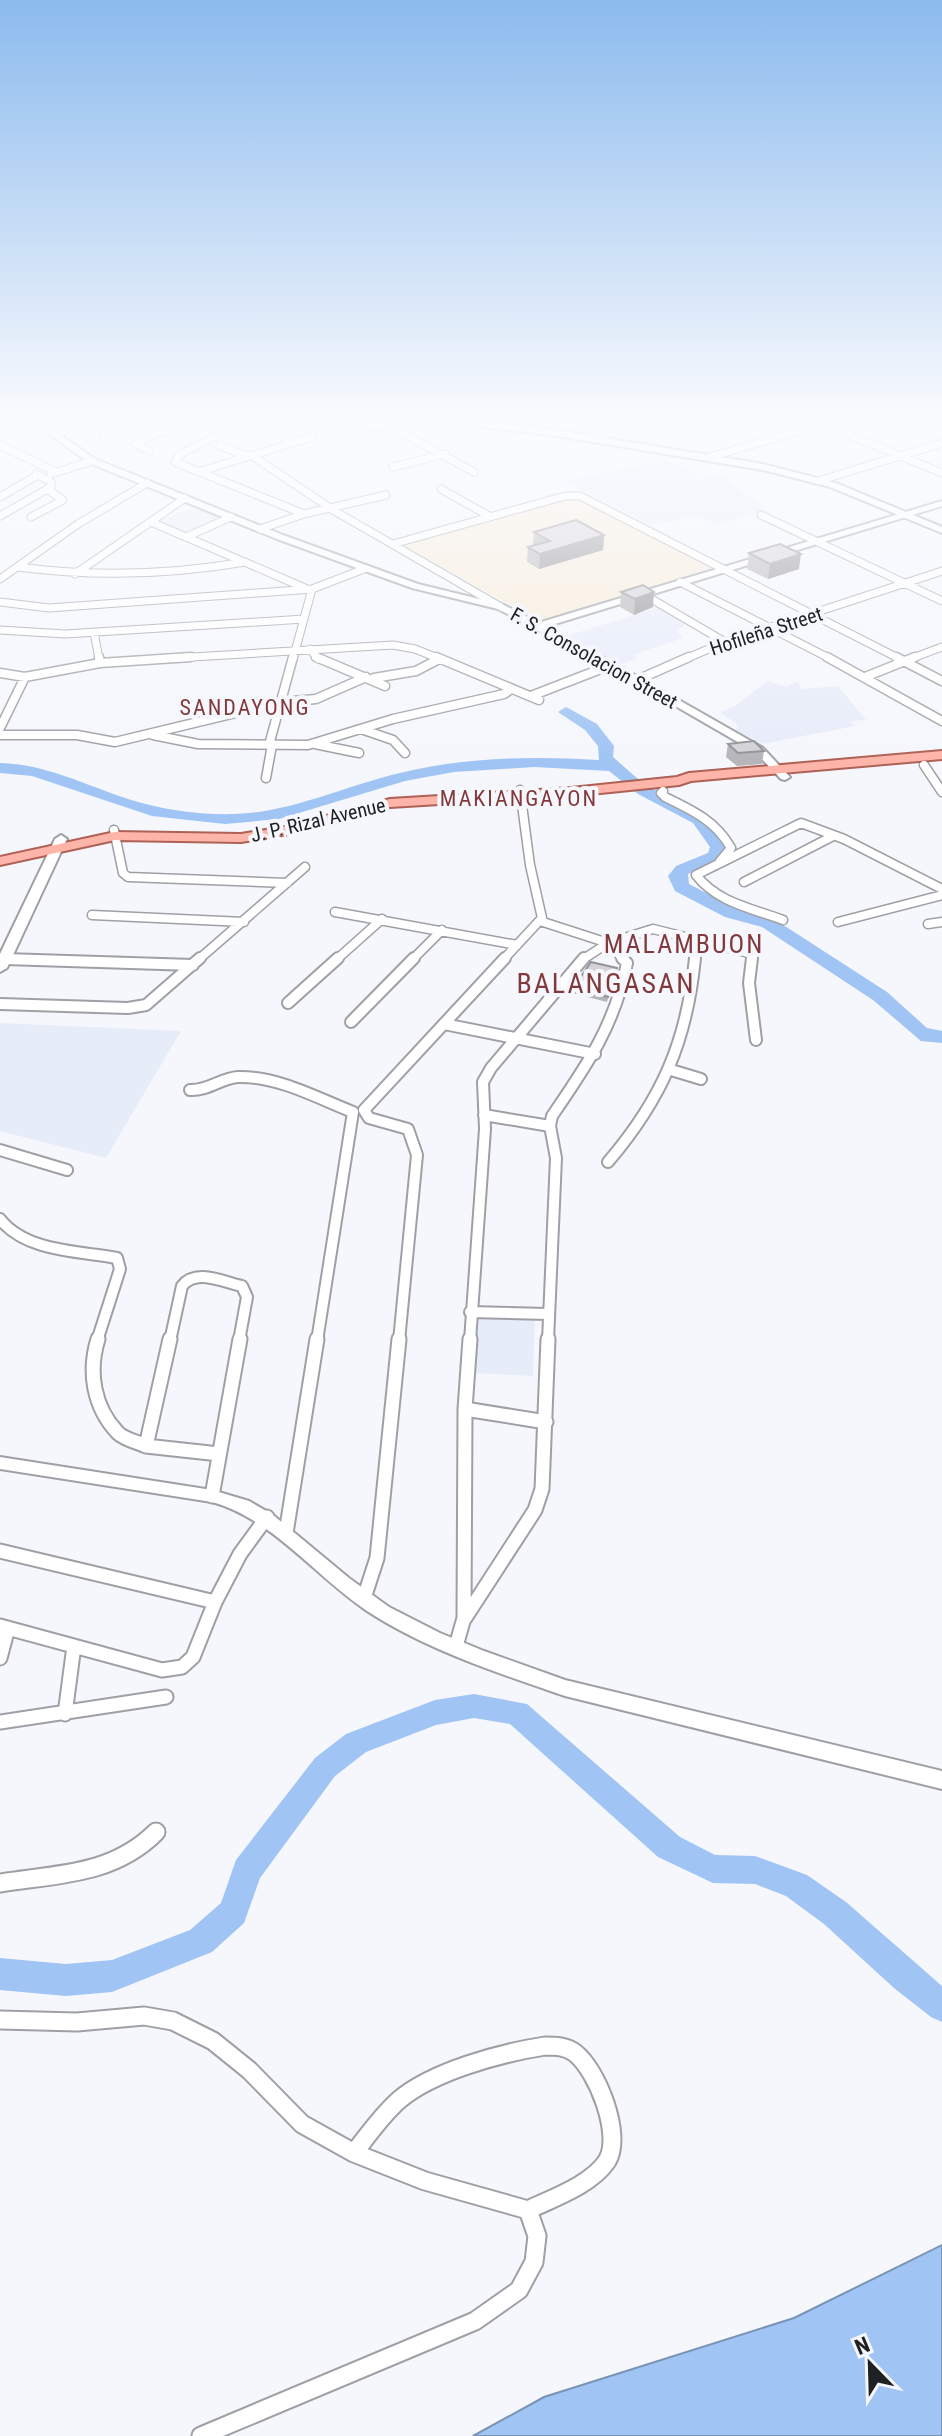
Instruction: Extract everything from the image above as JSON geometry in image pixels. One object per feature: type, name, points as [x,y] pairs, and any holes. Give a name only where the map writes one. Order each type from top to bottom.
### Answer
[{"type":"main road","name":"J. P. Rizal Avenue","points":[[0,858],[114,833],[211,838],[266,835],[371,807],[426,797],[660,787],[679,781],[691,784],[942,755]]},
{"type":"main road","name":"J. P. Rizal Avenue","points":[[782,773],[942,764]]},
{"type":"main road","points":[[2,964],[59,843]]},
{"type":"street","points":[[0,579],[63,535]]},
{"type":"street","points":[[75,574],[132,535]]},
{"type":"street","points":[[181,535],[309,589]]},
{"type":"street","points":[[186,537],[191,535]]},
{"type":"street","name":"F. S. Consolacion Street","points":[[275,535],[364,569],[464,600],[501,607],[611,665],[759,750],[782,773]]},
{"type":"street","points":[[377,535],[501,607]]},
{"type":"street","points":[[393,544],[425,535]]},
{"type":"street","points":[[656,535],[942,681]]},
{"type":"street","points":[[802,535],[942,601]]},
{"type":"street","points":[[538,626],[836,535]]},
{"type":"street","points":[[18,567],[75,574],[153,572],[245,562]]},
{"type":"street","points":[[0,602],[49,608],[309,589],[364,569]]},
{"type":"street","name":"Hofileña Street","points":[[637,680],[725,642],[942,571]]},
{"type":"street","points":[[680,582],[865,677],[942,721]]},
{"type":"street","points":[[266,778],[270,745],[297,649],[309,589]]},
{"type":"street","points":[[643,594],[725,642]]},
{"type":"street","points":[[0,630],[94,632],[304,619]]},
{"type":"street","points":[[94,632],[100,663]]},
{"type":"street","points":[[0,673],[25,677],[100,663],[399,645],[535,698],[611,665]]},
{"type":"street","points":[[865,677],[942,647]]},
{"type":"street","points":[[310,649],[318,660],[385,686]]},
{"type":"street","points":[[0,735],[77,735],[109,742],[281,702],[316,699],[368,678],[416,671],[439,659]]},
{"type":"street","points":[[0,728],[25,677]]},
{"type":"street","points":[[314,744],[361,729],[504,694],[511,689]]},
{"type":"street","points":[[361,729],[393,740],[405,753]]},
{"type":"street","points":[[145,734],[198,744],[314,744],[359,753]]},
{"type":"street","points":[[924,765],[942,792]]},
{"type":"street","points":[[660,787],[665,797],[715,823],[725,835],[731,848],[717,865]]},
{"type":"street","points":[[286,1533],[358,1111],[540,921],[542,911],[530,865],[522,793]]},
{"type":"street","points":[[783,920],[739,906],[703,887],[696,875],[800,823],[844,839],[942,892]]},
{"type":"street","points":[[114,833],[123,873],[128,877],[287,883]]},
{"type":"street","points":[[744,882],[833,836]]},
{"type":"street","points":[[0,1004],[139,1007],[157,998],[305,867]]},
{"type":"street","points":[[838,922],[942,892]]},
{"type":"street","points":[[335,912],[517,945]]},
{"type":"street","points":[[92,915],[244,922]]},
{"type":"street","points":[[288,1003],[382,919]]},
{"type":"street","points":[[464,1618],[535,1510],[542,1489],[556,1158],[550,1126],[556,1108],[595,1054],[627,971],[624,956],[608,943],[540,921]]},
{"type":"street","points":[[928,924],[942,922]]},
{"type":"street","points":[[456,1646],[464,1618],[465,1409],[486,1077],[585,957],[608,943],[653,929],[753,954],[749,983],[756,1040]]},
{"type":"street","points":[[351,1022],[442,930]]},
{"type":"street","points":[[608,1162],[637,1129],[671,1070],[683,1039],[692,997],[697,940]]},
{"type":"street","points":[[2,964],[193,965]]},
{"type":"street","points":[[444,1024],[595,1054]]},
{"type":"street","points":[[671,1070],[701,1079]]},
{"type":"street","points":[[190,1090],[203,1091],[231,1078],[244,1077],[306,1094],[408,1129],[417,1155],[377,1558],[364,1598]]},
{"type":"street","points":[[484,1115],[550,1126]]},
{"type":"street","points":[[0,1150],[67,1170]]},
{"type":"street","points":[[0,1219],[8,1229],[33,1243],[117,1258],[120,1269],[91,1361],[90,1374],[94,1389],[119,1435],[146,1446],[219,1454]]},
{"type":"street","points":[[146,1446],[182,1286],[185,1281],[199,1276],[242,1286],[247,1297],[212,1496]]},
{"type":"street","points":[[470,1312],[548,1314]]},
{"type":"street","points":[[465,1409],[546,1422]]},
{"type":"street","points":[[0,1463],[212,1496],[243,1504],[267,1517],[340,1582],[394,1618],[456,1646],[565,1688],[942,1780]]},
{"type":"street","points":[[0,1658],[4,1627],[162,1670],[182,1667],[193,1657],[215,1602],[240,1554],[267,1517]]},
{"type":"street","points":[[0,1551],[215,1602]]},
{"type":"street","points":[[65,1714],[74,1646]]},
{"type":"street","points":[[0,1722],[166,1697]]},
{"type":"street","points":[[0,1883],[109,1865],[138,1850],[156,1832]]},
{"type":"street","points":[[0,2020],[77,2022],[144,2016],[173,2021],[213,2041],[249,2070],[302,2124],[354,2153],[425,2181],[528,2210],[593,2174],[609,2159],[614,2138],[608,2113],[587,2067],[574,2052],[553,2044],[475,2064],[410,2091],[388,2110],[354,2153]]},
{"type":"street","points":[[201,2436],[475,2321],[519,2290],[534,2262],[537,2236],[528,2210]]},
{"type":"shaded area","points":[[440,535],[649,535],[713,568],[539,621],[402,545]]},
{"type":"shaded area","points":[[662,606],[690,621],[677,631],[683,638],[632,655],[637,658],[619,665],[567,636]]},
{"type":"shaded area","points":[[768,681],[787,687],[797,681],[802,689],[838,686],[866,720],[850,721],[855,726],[762,744],[736,730],[738,725],[720,712],[735,706]]},
{"type":"shaded area","points":[[0,1023],[181,1031],[106,1158],[0,1131]]},
{"type":"shaded area","points":[[473,1314],[535,1316],[533,1376],[472,1373]]},
{"type":"water","points":[[942,2245],[942,2436],[473,2436],[544,2397],[794,2318]]},
{"type":"building","points":[[539,535],[604,535],[540,554],[528,547],[550,541]]},
{"type":"building","points":[[780,544],[801,554],[770,564],[749,553]]},
{"type":"building","points":[[643,585],[654,592],[635,599],[621,592]]},
{"type":"building","points":[[754,741],[764,751],[738,753],[728,744]]},
{"type":"building","points":[[591,962],[617,968],[608,997],[573,988]]},
{"type":"waterway","points":[[566,712],[591,727],[606,746],[605,758],[613,766]]},
{"type":"waterway","points":[[0,768],[17,768],[52,776],[152,811],[225,819],[279,814],[402,777],[454,767],[534,763],[613,766]]},
{"type":"waterway","points":[[613,766],[644,791],[699,820],[713,836],[719,847],[715,856],[682,870],[677,876],[681,887],[731,913],[768,923],[880,996],[920,1032],[928,1037],[942,1037]]},
{"type":"waterway","points":[[0,1974],[66,1980],[112,1976],[201,1941],[233,1912],[247,1870],[325,1767],[356,1743],[435,1713],[474,1706],[517,1713],[669,1847],[713,1869],[755,1870],[796,1885],[835,1913],[942,2006]]},
{"type":"district","name":"SANDAYONG","points":[[245,707]]},
{"type":"district","name":"MAKIANGAYON","points":[[519,798]]},
{"type":"district","name":"MALAMBUON","points":[[684,944]]},
{"type":"district","name":"BALANGASAN","points":[[606,983]]}]
